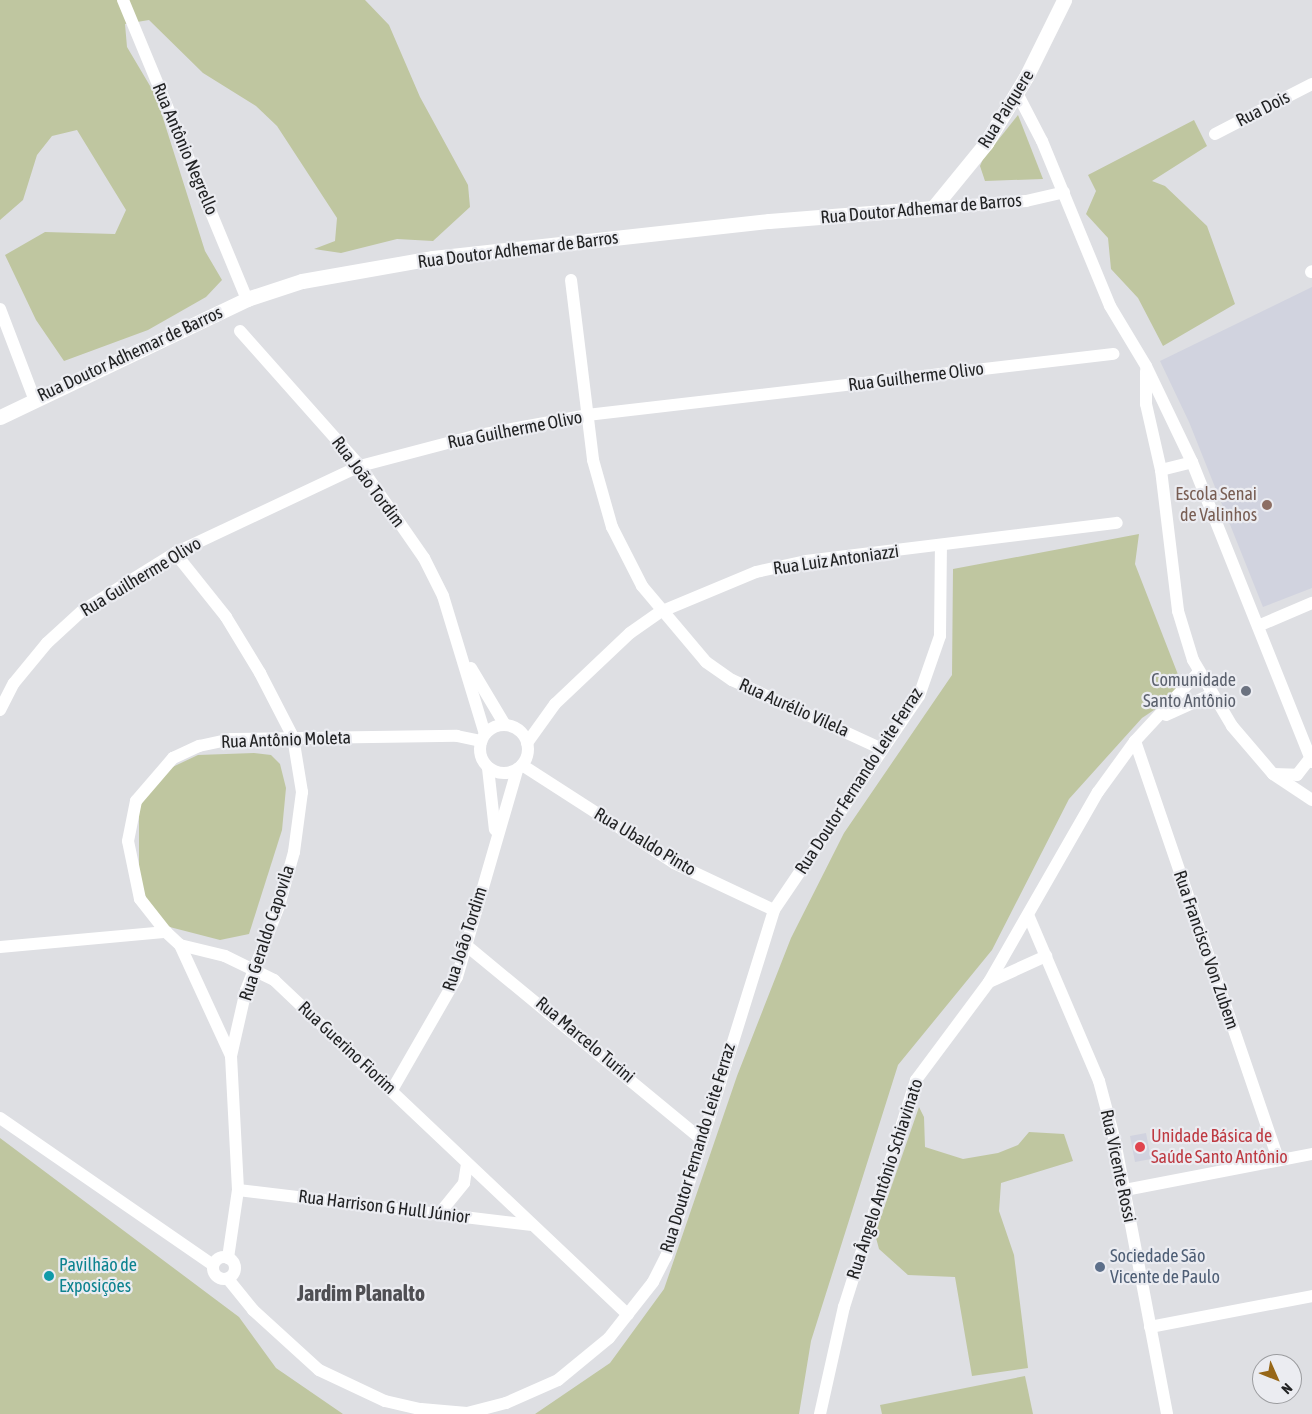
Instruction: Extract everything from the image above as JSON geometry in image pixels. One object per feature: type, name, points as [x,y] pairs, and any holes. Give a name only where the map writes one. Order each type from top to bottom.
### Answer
[{"type":"street","name":"Rua Antônio Negrello","points":[[123,0],[247,299]]},
{"type":"street","name":"Rua Paiquere","points":[[933,208],[957,184],[1017,93],[1065,0]]},
{"type":"street","name":"Rua Dois","points":[[1214,134],[1312,84]]},
{"type":"street","points":[[1017,93],[1064,192],[1110,306],[1146,366],[1192,462],[1311,759],[1297,775],[1273,774]]},
{"type":"street","name":"Rua Doutor Adhemar de Barros","points":[[0,417],[34,398],[247,299],[302,281],[433,258],[769,221],[1026,201],[1064,192]]},
{"type":"street","name":"Rua Aurélio Vilela","points":[[571,280],[593,460],[612,528],[660,612],[706,662],[732,680],[882,749]]},
{"type":"street","points":[[0,309],[34,398]]},
{"type":"street","name":"Rua João Tordim","points":[[240,331],[360,466],[424,558],[443,596],[462,653],[483,737]]},
{"type":"street","name":"Rua Guilherme Olivo","points":[[0,710],[14,683],[47,643],[83,610],[175,553],[360,466],[474,436],[587,415],[1113,354]]},
{"type":"street","points":[[1146,366],[1146,404],[1161,470],[1178,611],[1199,672],[1210,695],[1273,774],[1312,800]]},
{"type":"street","points":[[1161,470],[1192,462]]},
{"type":"street","name":"Rua Luiz Antoniazzi","points":[[527,743],[582,677],[660,612],[756,572],[806,561],[1117,523]]},
{"type":"street","name":"Rua Doutor Fernando Leite Ferraz","points":[[213,1265],[218,1277],[228,1279],[253,1310],[319,1370],[385,1401],[467,1413],[506,1403],[558,1380],[609,1338],[628,1315],[666,1258],[700,1138],[774,910],[919,696],[933,658],[943,599],[941,546]]},
{"type":"street","name":"Rua Geraldo Capovila","points":[[175,553],[247,649],[293,737],[302,792],[294,852],[279,906],[253,968],[231,1056],[238,1190],[228,1258],[235,1267],[228,1279]]},
{"type":"street","points":[[1258,626],[1312,603]]},
{"type":"street","name":"Rua João Tordim","points":[[462,653],[505,725]]},
{"type":"street","name":"Rua Ângelo Antônio Schiavinato","points":[[820,1414],[844,1307],[910,1094],[926,1061],[989,982],[1029,917],[1066,841],[1134,741],[1162,716],[1199,672]]},
{"type":"street","name":"Rua Ângelo Antônio Schiavinato","points":[[1162,716],[1210,695]]},
{"type":"street","points":[[505,725],[519,730],[527,743],[520,767],[502,774],[488,768],[480,756],[483,737],[505,725]]},
{"type":"street","name":"Rua Antônio Moleta","points":[[166,932],[147,911],[135,885],[128,840],[136,801],[160,768],[199,746],[293,737],[483,737]]},
{"type":"street","name":"Rua Francisco Von Zubem","points":[[1134,741],[1278,1159]]},
{"type":"street","name":"Rua João Tordim","points":[[392,1090],[434,1024],[467,946],[496,835],[520,767]]},
{"type":"street","name":"Rua Ubaldo Pinto","points":[[520,767],[674,863],[774,910]]},
{"type":"street","name":"Rua João Tordim","points":[[488,768],[496,835]]},
{"type":"street","name":"Rua Vicente Rossi","points":[[1029,917],[1099,1081],[1125,1190],[1167,1414]]},
{"type":"street","points":[[0,946],[166,932]]},
{"type":"street","name":"Rua Guerino Fiorim","points":[[166,932],[180,945],[253,968],[274,980],[392,1090],[530,1225],[628,1315]]},
{"type":"street","points":[[180,945],[231,1056]]},
{"type":"street","name":"Rua Marcelo Turini","points":[[467,946],[700,1138]]},
{"type":"street","points":[[989,982],[1046,956]]},
{"type":"street","points":[[0,1118],[213,1265],[228,1258]]},
{"type":"street","points":[[1125,1190],[1278,1159],[1312,1154]]},
{"type":"street","points":[[439,1214],[464,1183],[468,1164]]},
{"type":"street","name":"Rua Harrison G Hull Júnior","points":[[238,1190],[530,1225]]},
{"type":"street","points":[[1150,1327],[1312,1296]]},
{"type":"shaded area","points":[[1312,287],[1312,588],[1263,607],[1189,422],[1160,361]]},
{"type":"shaded area","name":"Unidade Básica de Saúde Santo Antônio","points":[[1146,1133],[1151,1159],[1135,1162],[1130,1136]]},
{"type":"green space","points":[[0,0],[365,0],[389,25],[420,97],[468,185],[470,207],[433,241],[397,239],[341,253],[314,249],[335,241],[337,218],[277,126],[256,106],[203,73],[149,20],[125,24],[127,47],[156,96],[205,251],[222,280],[206,297],[148,330],[64,361],[36,320],[5,255],[45,232],[115,234],[126,210],[77,130],[52,136],[37,155],[23,200],[0,220]]},
{"type":"green space","points":[[1018,115],[1043,179],[985,181],[980,166],[983,159]]},
{"type":"green space","points":[[1194,120],[1207,146],[1152,181],[1165,186],[1207,226],[1235,304],[1163,346],[1138,298],[1111,269],[1108,238],[1086,214],[1096,191],[1088,175]]},
{"type":"green space","points":[[1139,534],[1135,564],[1184,690],[1142,718],[1069,799],[992,950],[898,1065],[811,1341],[799,1414],[535,1414],[610,1363],[664,1289],[737,1076],[791,938],[844,833],[952,675],[953,569]]},
{"type":"green space","points":[[254,753],[271,755],[280,764],[286,788],[282,830],[249,934],[220,940],[162,925],[148,910],[139,878],[139,802],[164,771],[198,755]]},
{"type":"green space","points":[[919,1107],[924,1117],[925,1147],[963,1159],[998,1153],[1018,1145],[1029,1132],[1064,1134],[1073,1161],[1001,1183],[999,1211],[1014,1255],[1028,1368],[972,1376],[955,1277],[908,1275],[879,1249],[875,1234]]},
{"type":"green space","points":[[0,1138],[239,1317],[276,1368],[343,1414],[0,1414]]},
{"type":"green space","points":[[1025,1376],[1033,1414],[882,1414],[880,1405]]},
{"type":"place","name":"Escola Senai de Valinhos","points":[[1267,505]]},
{"type":"place","name":"Comunidade Santo Antônio","points":[[1246,691]]},
{"type":"place","name":"Unidade Básica de Saúde Santo Antônio","points":[[1140,1147]]},
{"type":"place","name":"Sociedade São Vicente de Paulo","points":[[1100,1267]]},
{"type":"place","name":"Pavilhão de Exposições","points":[[49,1276]]},
{"type":"district","name":"Jardim Planalto","points":[[361,1294]]}]
